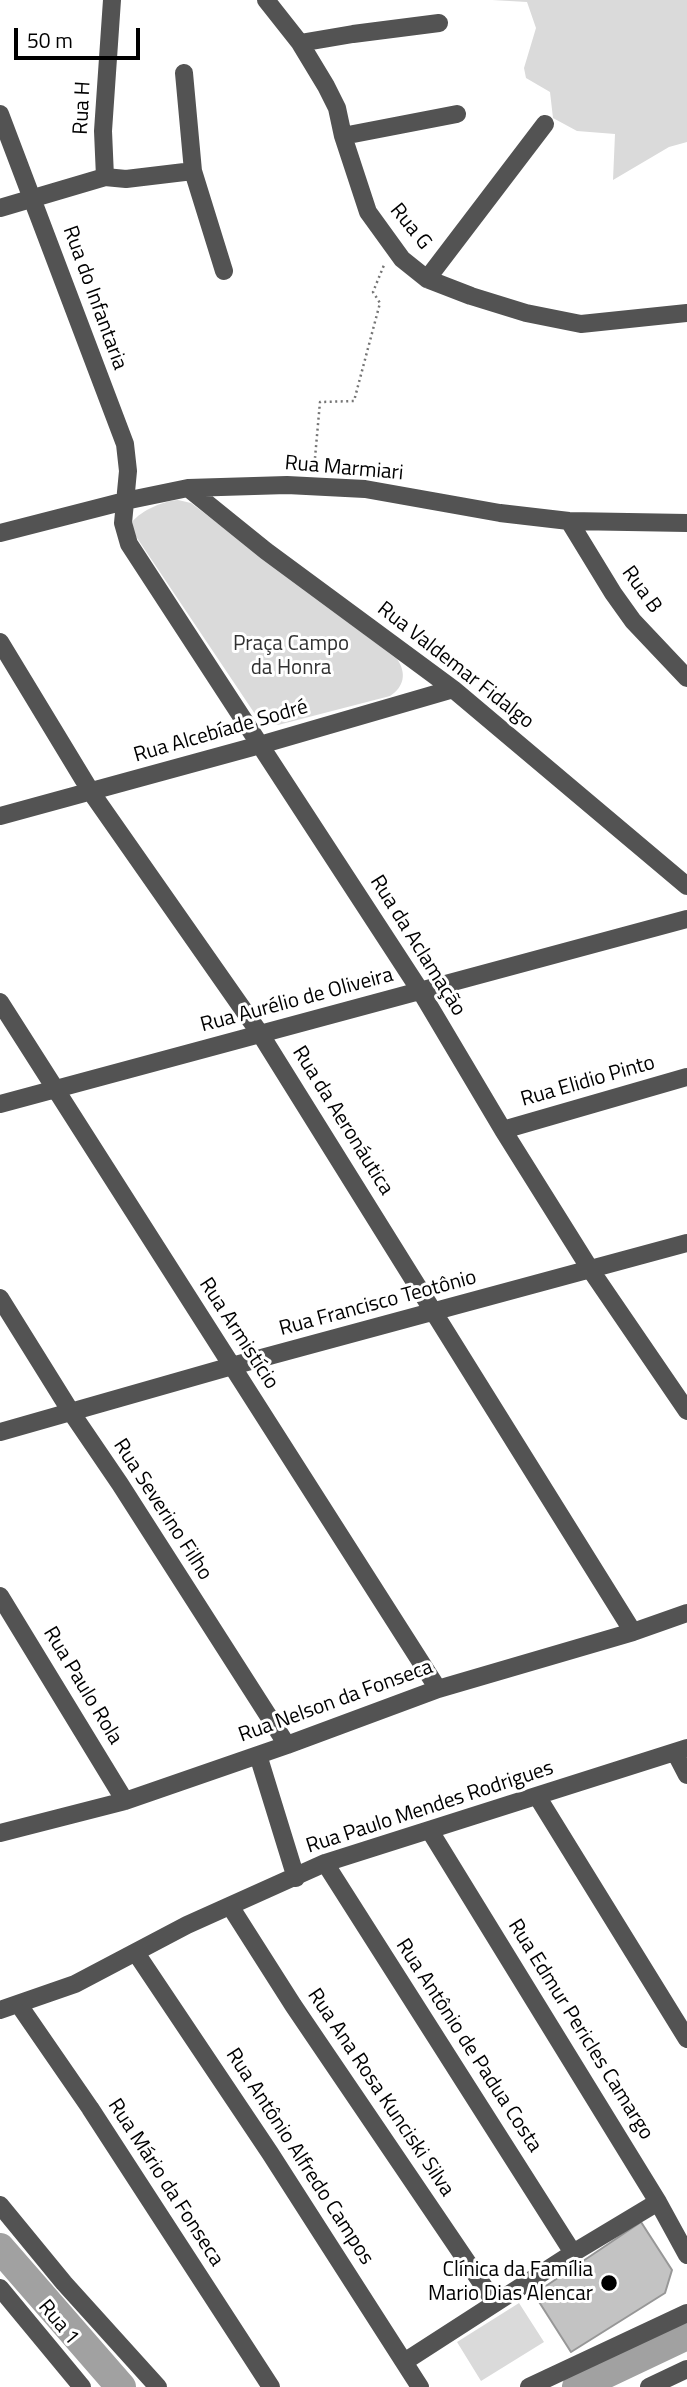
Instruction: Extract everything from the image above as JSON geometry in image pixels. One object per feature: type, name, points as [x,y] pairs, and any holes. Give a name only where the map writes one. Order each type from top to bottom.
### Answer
[{"type":"street","name":"Rua H","points":[[105,177],[103,131],[112,0]]},
{"type":"street","name":"Rua G","points":[[266,0],[300,43],[337,108],[342,136],[368,212],[402,259],[427,279],[526,313],[581,324],[687,313]]},
{"type":"street","points":[[300,43],[439,23]]},
{"type":"street","points":[[184,73],[193,171],[224,271]]},
{"type":"street","name":"Rua do Infantaria","points":[[0,114],[125,444],[128,471],[125,501]]},
{"type":"street","points":[[342,136],[457,114]]},
{"type":"street","points":[[427,279],[545,124]]},
{"type":"street","points":[[0,208],[105,177],[126,179],[193,171]]},
{"type":"street","name":"Rua Marmiari","points":[[0,533],[188,488],[287,485],[365,489],[500,513],[569,521],[687,523]]},
{"type":"street","name":"Rua Valdemar Fidalgo","points":[[188,488],[277,559],[453,689],[687,886]]},
{"type":"street","name":"Rua da Aclamação","points":[[125,501],[123,523],[130,544],[421,992],[590,1269],[686,1408]]},
{"type":"street","name":"Rua B","points":[[569,521],[633,621],[687,678]]},
{"type":"street","name":"Rua da Aeronáutica","points":[[0,642],[91,792],[261,1035],[633,1632]]},
{"type":"street","name":"Rua Alcebíade Sodré","points":[[0,817],[453,689]]},
{"type":"street","name":"Rua Aurélio de Oliveira","points":[[0,1104],[687,919]]},
{"type":"street","name":"Rua Armistício","points":[[0,1002],[438,1689]]},
{"type":"street","name":"Rua Elidio Pinto","points":[[503,1130],[687,1077]]},
{"type":"street","name":"Rua Francisco Teotônio","points":[[0,1432],[687,1243]]},
{"type":"street","name":"Rua Severino Filho","points":[[0,1298],[287,1745]]},
{"type":"street","name":"Rua Paulo Rola","points":[[0,1596],[125,1801]]},
{"type":"street","name":"Rua Nelson da Fonseca","points":[[0,1833],[125,1801],[438,1689],[633,1632],[687,1613]]},
{"type":"street","points":[[681,1750],[687,1774]]},
{"type":"street","name":"Rua Paulo Mendes Rodrigues","points":[[0,2010],[75,1984],[187,1925],[325,1863],[681,1750]]},
{"type":"street","points":[[258,1755],[296,1878]]},
{"type":"street","points":[[537,1797],[687,2039]]},
{"type":"street","name":"Rua Edmur Pericles Camargo","points":[[430,1831],[658,2202],[687,2255]]},
{"type":"street","name":"Rua Antônio de Padua Costa","points":[[325,1863],[573,2253]]},
{"type":"street","name":"Rua Ana Rosa Kunciski Silva","points":[[230,1906],[293,2005],[495,2303]]},
{"type":"street","name":"Rua Antônio Alfredo Campos","points":[[136,1954],[270,2153],[420,2387]]},
{"type":"street","name":"Rua Mário da Fonseca","points":[[19,2005],[90,2108],[271,2387]]},
{"type":"street","points":[[404,2361],[658,2202]]},
{"type":"street","points":[[0,2205],[64,2283],[158,2387]]},
{"type":"street","name":"Rua 1","points":[[0,2288],[82,2387]]},
{"type":"street","points":[[529,2387],[687,2313]]},
{"type":"street","points":[[649,2387],[687,2369]]},
{"type":"path","points":[[313,486],[320,402],[354,401],[380,303],[373,292],[392,247]]},
{"type":"green space","points":[[492,0],[687,0],[687,142],[669,147],[613,180],[615,134],[577,131],[553,118],[550,92],[526,78],[524,68],[536,28],[527,2]]},
{"type":"green space","name":"Praça Campo da Honra","points":[[178,500],[191,503],[397,659],[403,674],[398,688],[390,696],[278,725],[259,720],[133,532],[132,522],[141,514],[159,504]]},
{"type":"green space","points":[[519,2303],[544,2342],[481,2381],[457,2342]]},
{"type":"building","name":"Clínica da Família Mario Dias Alencar","points":[[641,2222],[672,2270],[665,2293],[571,2352],[534,2294]]},
{"type":"waterway","points":[[0,2248],[121,2387]]},
{"type":"waterway","points":[[577,2387],[687,2335]]},
{"type":"place","name":"Clínica da Família Mario Dias Alencar","points":[[609,2283]]}]
